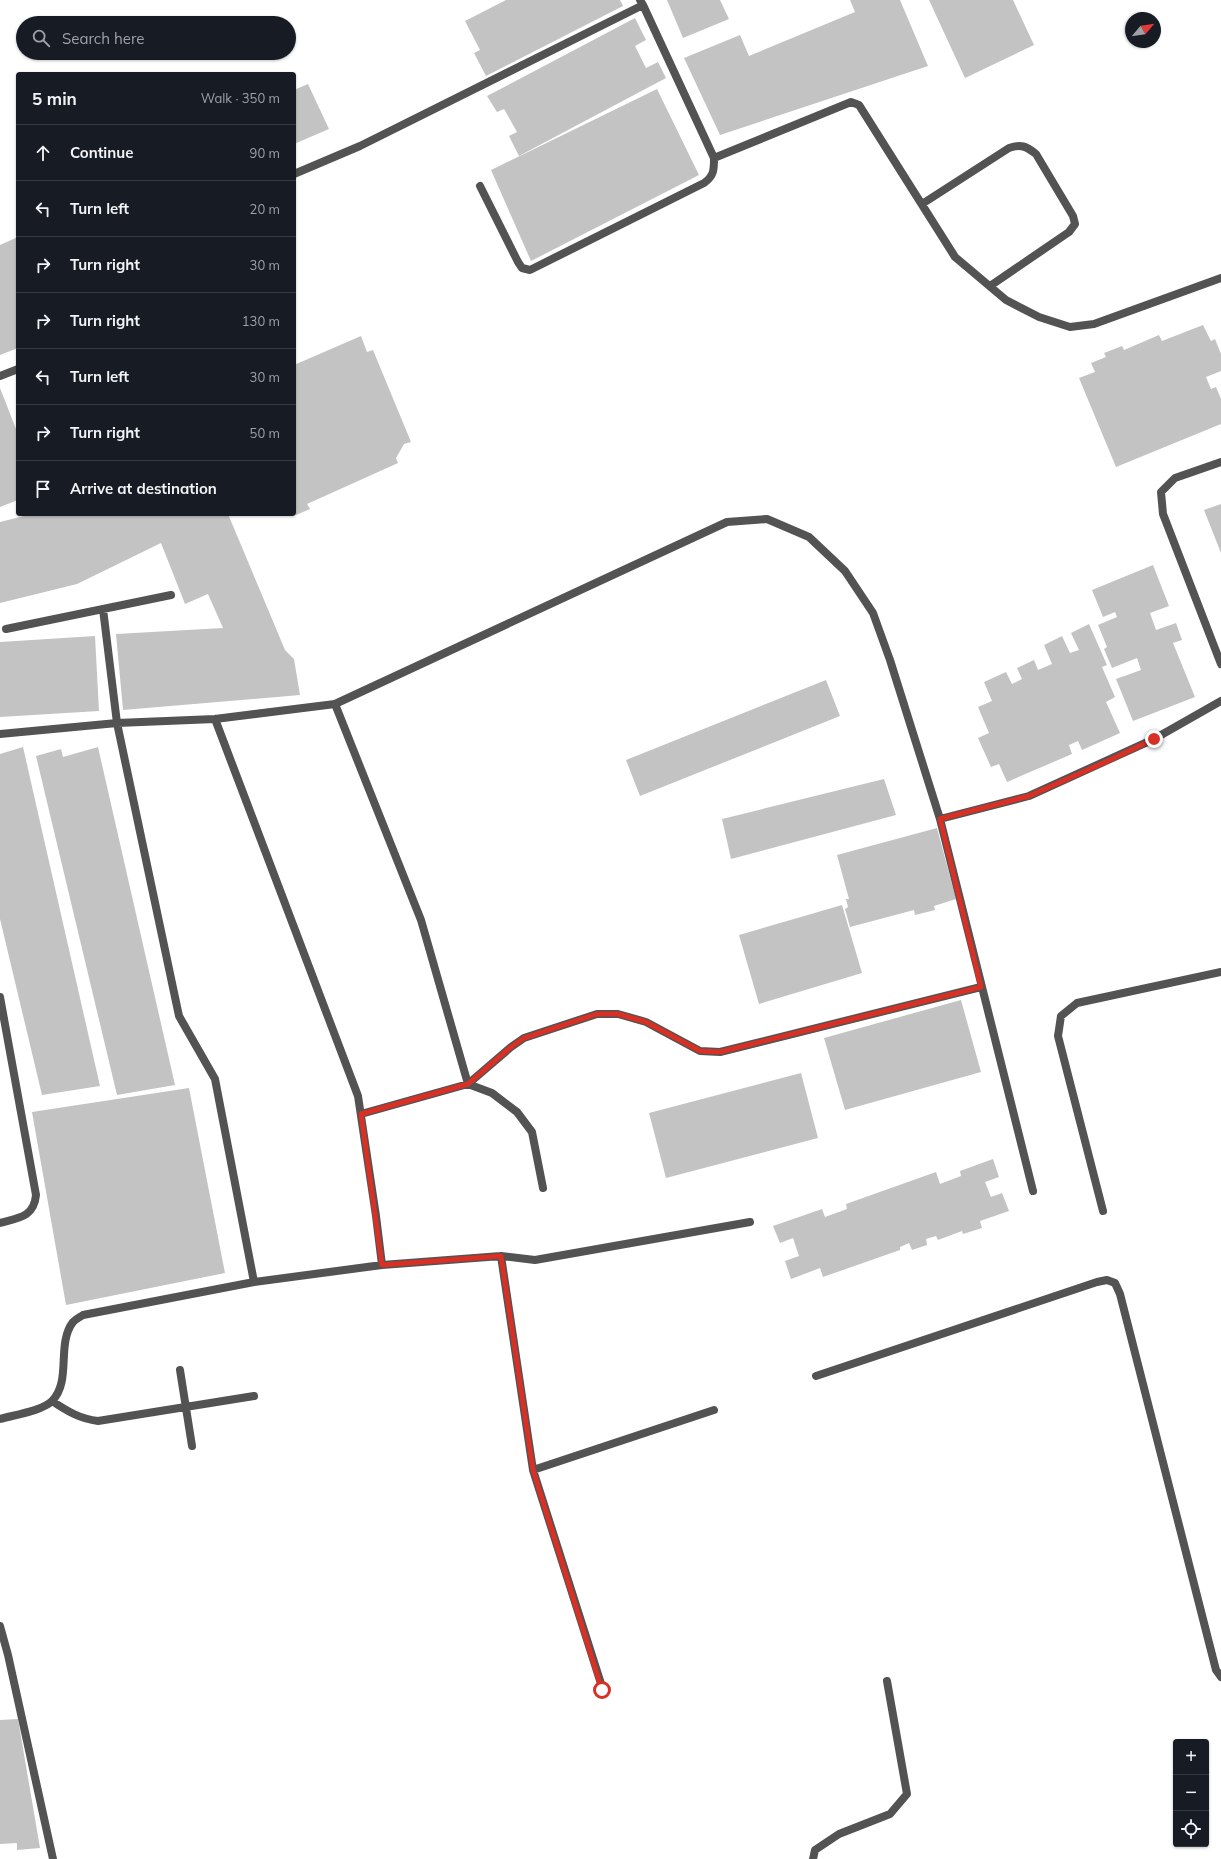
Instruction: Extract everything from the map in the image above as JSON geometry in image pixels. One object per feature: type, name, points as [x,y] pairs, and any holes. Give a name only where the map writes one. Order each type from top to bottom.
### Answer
[{"type":"street","points":[[296,173],[360,146],[641,3],[714,158],[714,171],[712,178],[704,184],[530,270],[522,268],[518,262],[480,186]]},
{"type":"street","points":[[714,158],[851,102],[859,105],[955,257],[1006,300],[1039,317],[1070,327],[1094,324],[1221,278]]},
{"type":"street","points":[[922,204],[1009,148],[1020,145],[1028,147],[1036,154],[1072,216],[1075,224],[1069,232],[990,286]]},
{"type":"street","points":[[0,376],[16,370]]},
{"type":"street","points":[[1221,462],[1176,478],[1161,492],[1162,514],[1221,664]]},
{"type":"street","points":[[0,734],[117,723],[215,719],[335,704],[727,522],[767,520],[809,537],[845,570],[873,613],[890,660],[940,819],[1033,1191]]},
{"type":"street","points":[[6,629],[171,596]]},
{"type":"street","points":[[103,609],[117,723],[179,1016],[215,1079],[254,1282]]},
{"type":"street","points":[[940,819],[1029,796],[1154,739],[1221,701]]},
{"type":"street","points":[[335,704],[421,920],[468,1084]]},
{"type":"street","points":[[215,719],[358,1096],[382,1265]]},
{"type":"street","points":[[1103,1211],[1058,1036],[1061,1016],[1077,1003],[1221,972]]},
{"type":"street","points":[[361,1114],[468,1084],[511,1047],[524,1038],[597,1014],[618,1014],[646,1022],[700,1051],[720,1052],[981,987]]},
{"type":"street","points":[[0,997],[36,1195],[35,1206],[30,1212],[19,1218],[0,1223]]},
{"type":"street","points":[[468,1084],[492,1093],[518,1112],[532,1132],[536,1160],[543,1188]]},
{"type":"street","points":[[0,1419],[41,1407],[52,1401],[60,1388],[67,1334],[73,1322],[83,1315],[254,1282],[382,1265],[501,1256],[535,1260],[750,1222]]},
{"type":"street","points":[[501,1256],[533,1470],[602,1690]]},
{"type":"street","points":[[816,1376],[1097,1282],[1107,1280],[1115,1283],[1120,1294],[1221,1677]]},
{"type":"street","points":[[180,1370],[192,1446]]},
{"type":"street","points":[[52,1401],[66,1411],[84,1420],[98,1421],[254,1396]]},
{"type":"street","points":[[533,1470],[714,1410]]},
{"type":"street","points":[[0,1626],[53,1859]]},
{"type":"street","points":[[812,1859],[815,1850],[839,1834],[890,1814],[907,1794],[887,1682]]},
{"type":"building","points":[[506,0],[620,0],[623,6],[486,76],[474,53],[480,50],[465,21]]},
{"type":"building","points":[[667,0],[720,0],[729,19],[683,38]]},
{"type":"building","points":[[850,0],[900,0],[928,66],[720,135],[684,58],[740,35],[749,56],[855,12]]},
{"type":"building","points":[[929,0],[1013,0],[1034,45],[965,78]]},
{"type":"building","points":[[635,18],[646,40],[635,46],[646,68],[658,62],[666,78],[519,156],[509,136],[517,132],[504,109],[497,112],[487,96]]},
{"type":"building","points":[[308,84],[329,129],[296,143],[296,89]]},
{"type":"building","points":[[657,89],[699,175],[531,261],[491,170]]},
{"type":"building","points":[[16,238],[16,349],[0,355],[0,245]]},
{"type":"building","points":[[1203,325],[1211,341],[1215,339],[1221,354],[1221,371],[1206,377],[1211,389],[1216,387],[1221,399],[1221,424],[1116,467],[1079,378],[1095,372],[1091,363],[1106,357],[1104,353],[1122,346],[1124,350],[1159,335],[1162,341]]},
{"type":"building","points":[[361,336],[367,352],[373,350],[411,442],[404,444],[396,458],[398,463],[307,504],[310,509],[296,515],[296,364]]},
{"type":"building","points":[[0,388],[16,429],[16,501],[0,507]]},
{"type":"building","points":[[1221,504],[1221,553],[1204,510]]},
{"type":"building","points":[[24,516],[229,516],[285,650],[294,659],[300,695],[123,710],[116,634],[223,628],[208,594],[185,604],[161,543],[77,584],[0,603],[0,522]]},
{"type":"building","points":[[1153,565],[1169,606],[1150,613],[1156,630],[1176,623],[1182,640],[1173,643],[1195,697],[1133,721],[1116,679],[1141,670],[1137,658],[1112,668],[1104,649],[1107,647],[1098,625],[1117,617],[1115,612],[1103,617],[1092,590]]},
{"type":"building","points":[[1089,624],[1107,665],[1102,667],[1115,697],[1106,702],[1120,733],[1082,750],[1078,741],[1069,745],[1072,754],[1007,782],[999,764],[991,767],[978,738],[989,733],[978,707],[992,701],[984,682],[1006,672],[1012,684],[1022,679],[1017,668],[1034,660],[1038,670],[1052,664],[1044,645],[1062,636],[1070,653],[1079,650],[1071,633]]},
{"type":"building","points":[[95,636],[99,711],[0,717],[0,642]]},
{"type":"building","points":[[826,680],[840,716],[640,796],[626,760]]},
{"type":"building","points":[[23,747],[100,1086],[42,1095],[0,919],[0,754]]},
{"type":"building","points":[[98,747],[175,1085],[117,1095],[36,756],[61,749],[63,757]]},
{"type":"building","points":[[884,779],[896,815],[731,859],[722,819]]},
{"type":"building","points":[[937,828],[956,899],[934,906],[935,910],[915,915],[914,910],[850,927],[845,909],[848,907],[846,899],[849,899],[837,855]]},
{"type":"building","points":[[842,905],[862,973],[759,1004],[739,935]]},
{"type":"building","points":[[961,1000],[981,1072],[845,1110],[824,1038]]},
{"type":"building","points":[[801,1073],[818,1138],[666,1178],[649,1113]]},
{"type":"building","points":[[189,1088],[225,1273],[66,1305],[32,1112]]},
{"type":"building","points":[[993,1159],[999,1177],[985,1182],[991,1197],[1002,1193],[1009,1211],[980,1221],[982,1228],[963,1234],[962,1231],[938,1240],[936,1236],[926,1239],[927,1245],[912,1250],[909,1243],[900,1247],[900,1250],[823,1277],[820,1268],[791,1279],[785,1261],[799,1256],[793,1238],[780,1243],[773,1226],[822,1209],[825,1217],[847,1209],[846,1204],[936,1172],[940,1184],[961,1176],[960,1171]]},
{"type":"building","points":[[18,1719],[40,1848],[17,1850],[17,1843],[0,1844],[0,1720]]},
{"type":"route","points":[[602,1690],[533,1470],[501,1256],[382,1265],[361,1114],[468,1084],[511,1047],[524,1038],[597,1014],[618,1014],[646,1022],[700,1051],[720,1052],[981,987],[940,819],[1029,796],[1154,739]]}]
